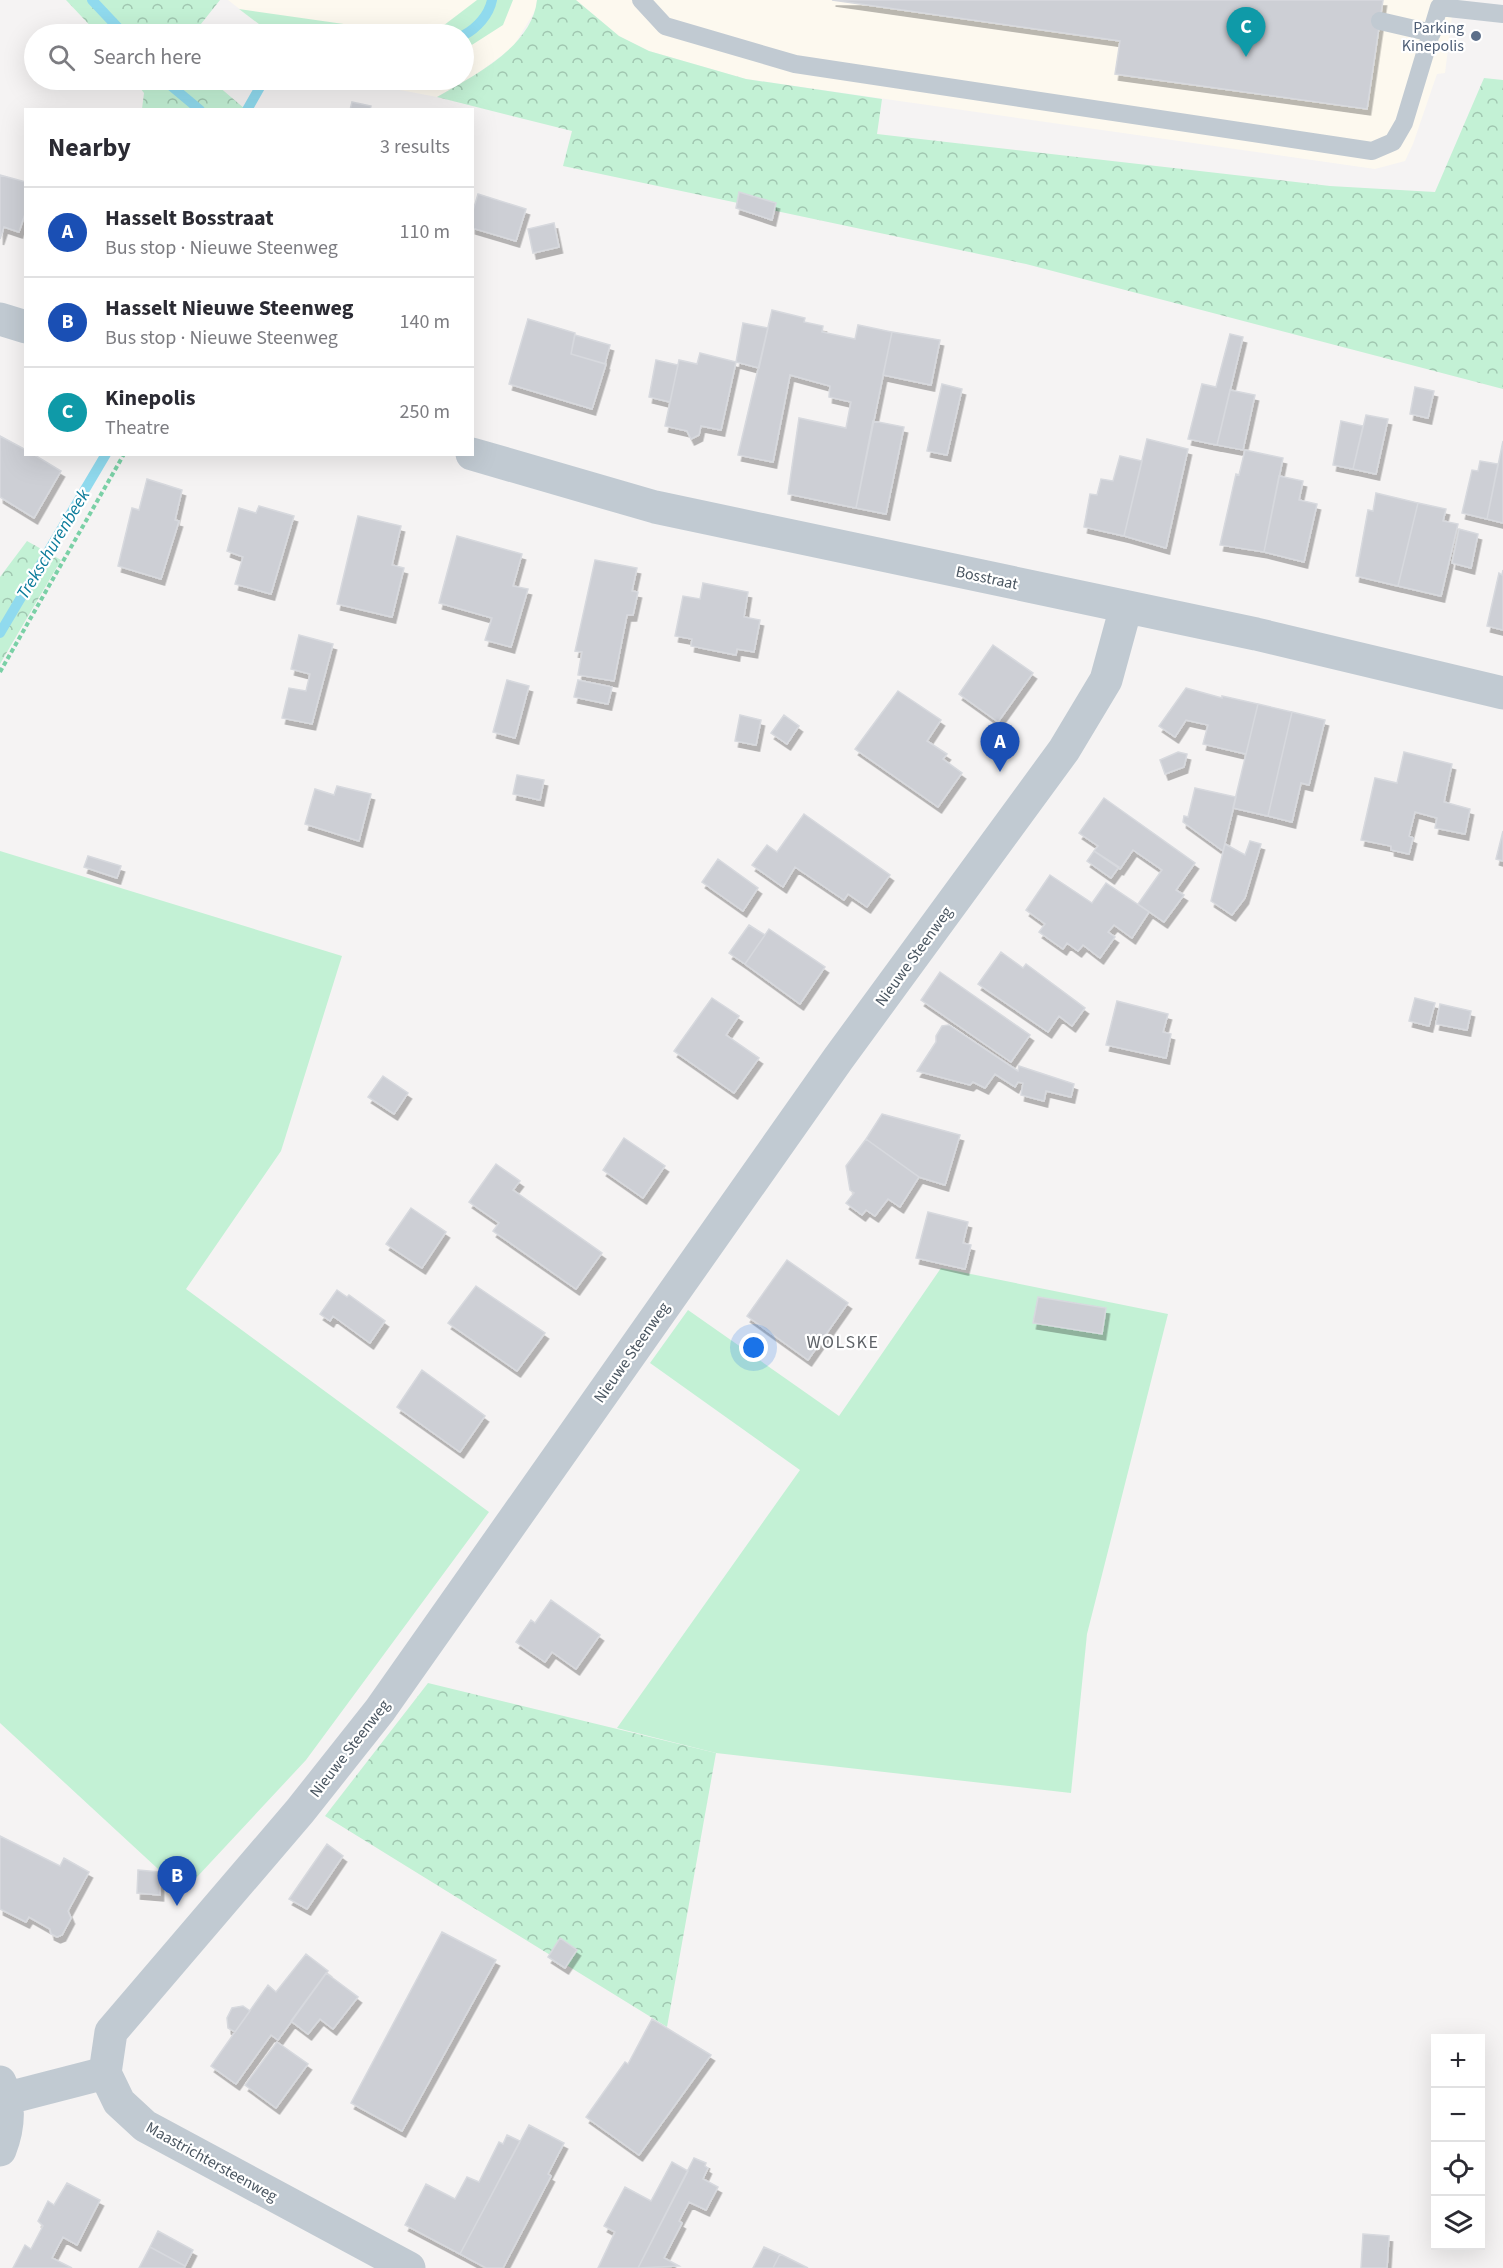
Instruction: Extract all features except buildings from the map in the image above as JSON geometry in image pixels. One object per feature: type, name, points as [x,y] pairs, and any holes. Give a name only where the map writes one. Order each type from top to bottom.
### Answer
[{"type":"street","points":[[0,319],[24,326]]},
{"type":"street","name":"Bosstraat","points":[[474,455],[655,507],[1256,634],[1503,693]]},
{"type":"street","name":"Nieuwe Steenweg","points":[[105,2073],[111,2032],[300,1811],[380,1710],[838,1059],[1064,750],[1106,680],[1126,607]]},
{"type":"street","points":[[0,2150],[7,2131],[4,2090],[105,2073]]},
{"type":"street","name":"Maastrichtersteenweg","points":[[105,2073],[119,2102],[145,2126],[409,2268]]},
{"type":"lane","points":[[641,0],[664,26],[795,64],[1372,151],[1393,141],[1404,123],[1440,4],[1503,14]]},
{"type":"lane","points":[[1380,21],[1432,33]]},
{"type":"path","points":[[0,672],[123,456]]},
{"type":"shaded area","points":[[228,0],[537,0],[536,9],[513,47],[474,75],[474,24],[259,24]]},
{"type":"shaded area","points":[[576,0],[1454,0],[1445,73],[1437,74],[1413,144],[1405,161],[1375,169],[746,79],[649,51],[619,36]]},
{"type":"shaded area","points":[[400,90],[449,90],[437,97]]},
{"type":"green space","points":[[66,0],[220,0],[201,24],[89,24]]},
{"type":"green space","points":[[477,0],[513,0],[503,25],[474,44],[474,24],[446,24]]},
{"type":"green space","points":[[537,0],[576,0],[619,36],[649,51],[746,79],[882,99],[877,134],[1330,186],[1435,192],[1484,78],[1503,80],[1503,389],[1026,264],[563,166],[572,131],[437,97],[449,90],[474,90],[474,75],[513,46],[533,17]]},
{"type":"green space","points":[[239,9],[344,24],[259,24]]},
{"type":"green space","points":[[142,90],[223,90],[244,108],[142,108],[144,93]]},
{"type":"green space","points":[[27,541],[61,560],[0,664],[0,577]]},
{"type":"green space","points":[[0,851],[342,956],[281,1151],[186,1289],[489,1512],[306,1760],[183,1892],[0,1723]]},
{"type":"green space","points":[[941,1268],[1168,1314],[1087,1634],[1071,1793],[716,1753],[617,1728],[800,1470],[650,1363],[688,1310],[839,1416]]},
{"type":"green space","points":[[428,1683],[716,1753],[667,2027],[325,1816]]},
{"type":"waterway","name":"Trekschurenbeek","points":[[92,0],[115,24]]},
{"type":"waterway","name":"Trekschurenbeek","points":[[474,28],[488,11],[492,0]]},
{"type":"waterway","name":"Trekschurenbeek","points":[[176,90],[198,108]]},
{"type":"waterway","name":"Trekschurenbeek","points":[[248,108],[258,90]]},
{"type":"waterway","name":"Trekschurenbeek","points":[[0,633],[105,456]]},
{"type":"place","name":"Parking Kinepolis","points":[[1476,36]]},
{"type":"place","name":"Kinepolis","points":[[1246,57]]},
{"type":"place","name":"Hasselt Bosstraat","points":[[1000,772]]},
{"type":"place","name":"Hasselt Nieuwe Steenweg","points":[[177,1906]]},
{"type":"district","name":"WOLSKE","points":[[843,1342]]}]
